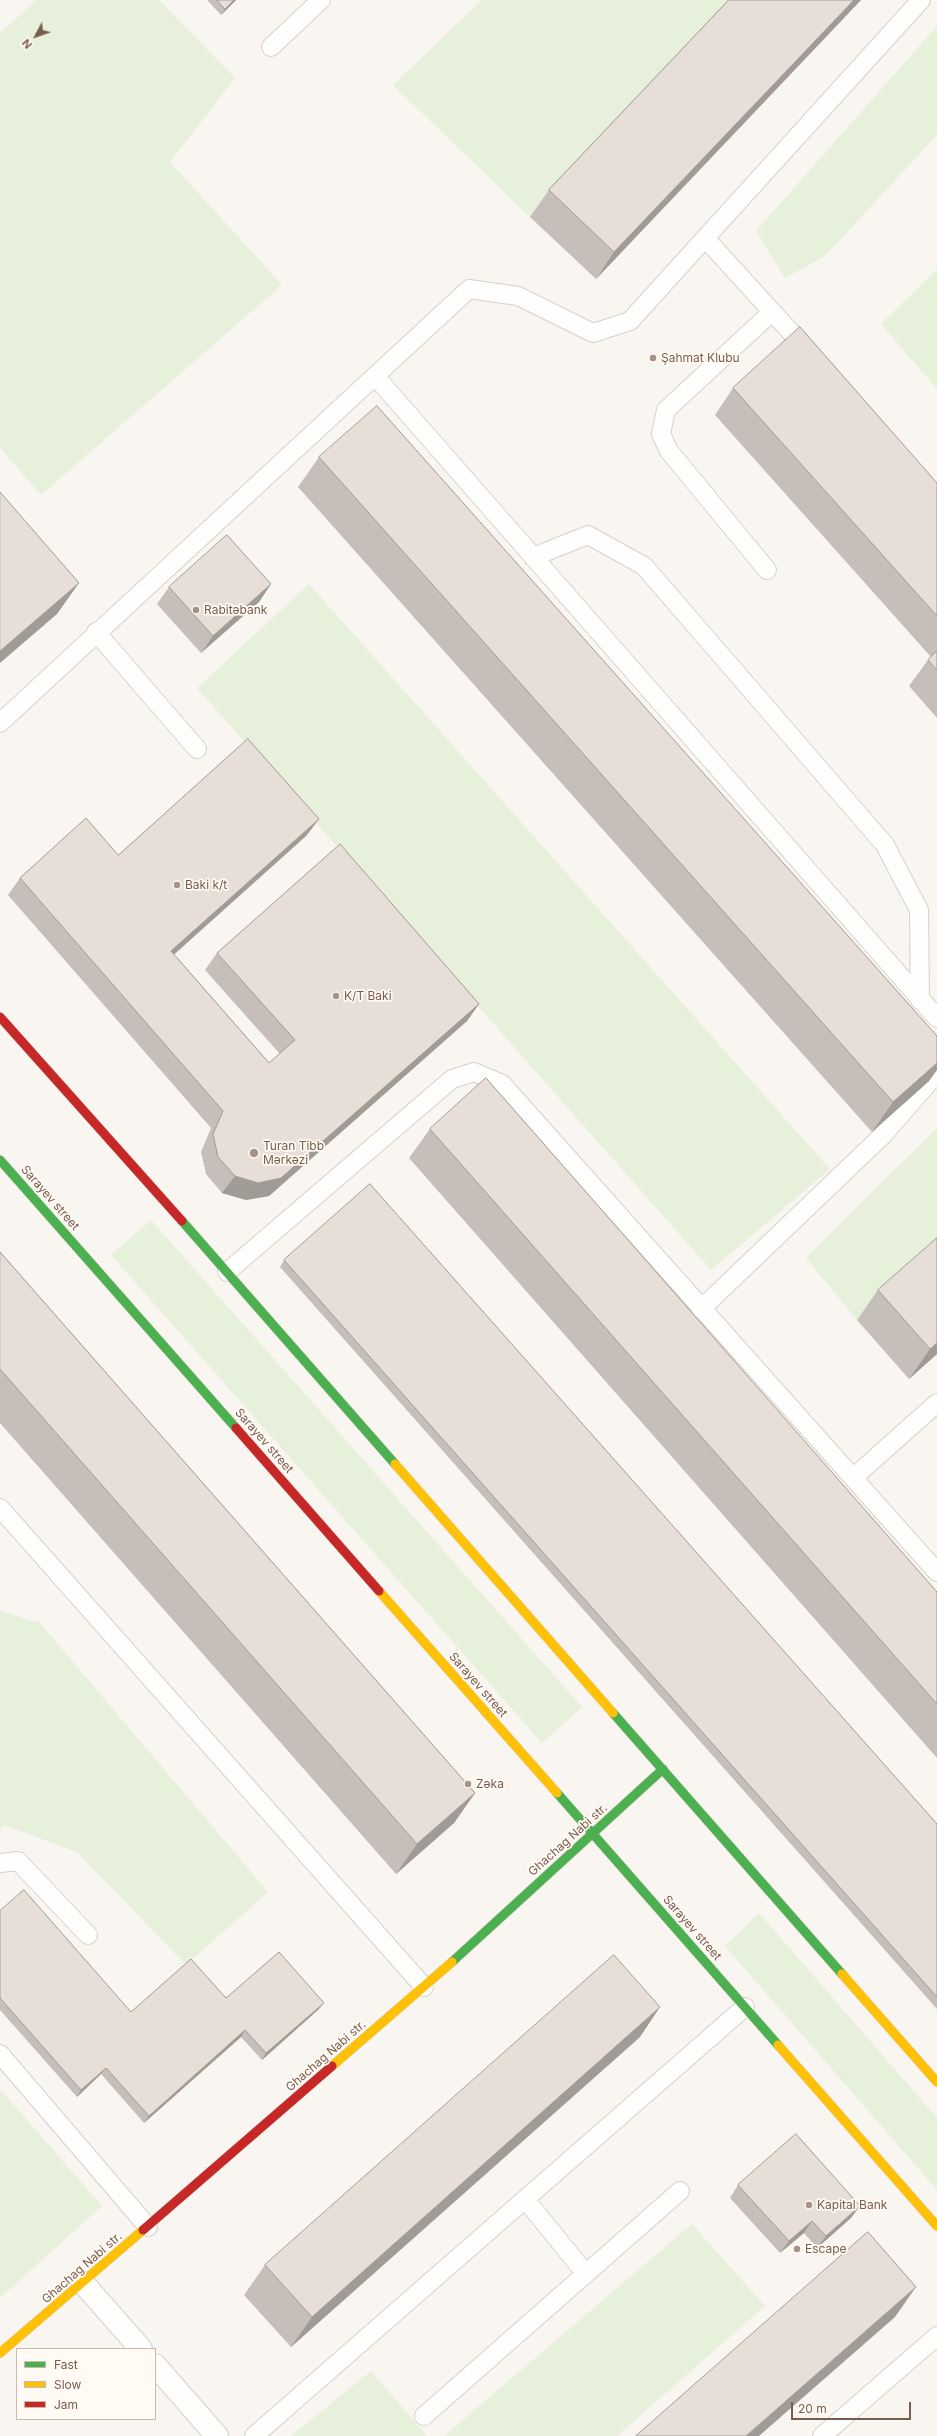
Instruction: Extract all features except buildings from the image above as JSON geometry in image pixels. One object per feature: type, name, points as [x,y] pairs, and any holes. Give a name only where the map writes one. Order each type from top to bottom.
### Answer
[{"type":"street","points":[[3,1027],[227,1272],[937,2082]]},
{"type":"street","name":"Sarayev street","points":[[0,1160],[937,2226]]},
{"type":"street","name":"Ghachag Nabi str.","points":[[0,2354],[424,1987],[594,1834],[663,1769]]},
{"type":"street","points":[[83,2283],[140,2348]]},
{"type":"street","points":[[156,2366],[217,2436]]},
{"type":"lane","points":[[271,47],[320,0]]},
{"type":"lane","points":[[0,723],[96,632],[469,289],[518,296],[593,333],[630,321],[921,0]]},
{"type":"lane","points":[[705,238],[820,365]]},
{"type":"lane","points":[[767,570],[669,451],[661,434],[666,410],[772,312]]},
{"type":"lane","points":[[375,376],[937,1018]]},
{"type":"lane","points":[[533,557],[588,535],[644,566],[885,845],[920,910],[920,1000]]},
{"type":"lane","points":[[96,632],[197,749]]},
{"type":"lane","points":[[227,1272],[452,1079],[474,1072],[502,1084],[937,1572]]},
{"type":"lane","points":[[702,1309],[883,1135],[937,1073]]},
{"type":"lane","points":[[853,1478],[937,1403]]},
{"type":"lane","points":[[0,1508],[424,1987]]},
{"type":"lane","points":[[0,1864],[18,1861],[88,1935]]},
{"type":"lane","points":[[254,2436],[745,2007]]},
{"type":"lane","points":[[0,2054],[148,2226]]},
{"type":"lane","points":[[424,2416],[680,2192]]},
{"type":"lane","points":[[525,2199],[586,2274]]},
{"type":"lane","points":[[823,2436],[937,2336]]},
{"type":"green space","points":[[37,0],[159,0],[235,78],[170,162],[282,285],[41,495],[0,448],[0,33]]},
{"type":"green space","points":[[482,0],[736,0],[530,217],[393,85]]},
{"type":"green space","points":[[937,26],[937,135],[825,256],[785,278],[756,231]]},
{"type":"green space","points":[[937,269],[937,389],[881,324]]},
{"type":"green space","points":[[309,584],[830,1169],[711,1270],[197,688]]},
{"type":"green space","points":[[937,1128],[937,1249],[857,1320],[806,1258]]},
{"type":"green space","points":[[151,1220],[582,1707],[542,1743],[111,1255]]},
{"type":"green space","points":[[0,1611],[40,1623],[268,1892],[186,1965],[77,1852],[4,1825],[0,1829]]},
{"type":"green space","points":[[759,1913],[937,2118],[937,2190],[725,1946]]},
{"type":"green space","points":[[0,2089],[102,2206],[0,2298]]},
{"type":"green space","points":[[692,2224],[765,2306],[617,2436],[444,2436]]},
{"type":"green space","points":[[371,2371],[427,2436],[291,2436]]},
{"type":"traffic: fast","points":[[0,1160],[236,1428]]},
{"type":"traffic: fast","points":[[182,1221],[395,1464]]},
{"type":"traffic: fast","points":[[613,1713],[842,1974]]},
{"type":"traffic: fast","points":[[452,1962],[663,1769]]},
{"type":"traffic: fast","points":[[557,1793],[778,2045]]},
{"type":"traffic: slow","points":[[395,1464],[613,1713]]},
{"type":"traffic: slow","points":[[379,1591],[557,1793]]},
{"type":"traffic: slow","points":[[332,2066],[452,1962]]},
{"type":"traffic: slow","points":[[842,1974],[937,2082]]},
{"type":"traffic: slow","points":[[778,2045],[937,2226]]},
{"type":"traffic: slow","points":[[0,2353],[143,2230]]},
{"type":"traffic: jam","points":[[0,1017],[182,1221]]},
{"type":"traffic: jam","points":[[236,1428],[379,1591]]},
{"type":"traffic: jam","points":[[143,2230],[332,2066]]},
{"type":"place","name":"Şahmat Klubu","points":[[653,358]]},
{"type":"place","name":"Rabitəbank","points":[[196,610]]},
{"type":"place","name":"Baki k/t","points":[[177,885]]},
{"type":"place","name":"K/T Baki","points":[[336,996]]},
{"type":"place","name":"Turan Tibb Mərkəzi","points":[[254,1153]]},
{"type":"place","name":"Zəka","points":[[468,1784]]},
{"type":"place","name":"Kapital Bank","points":[[809,2205]]},
{"type":"place","name":"Escape","points":[[797,2249]]}]
